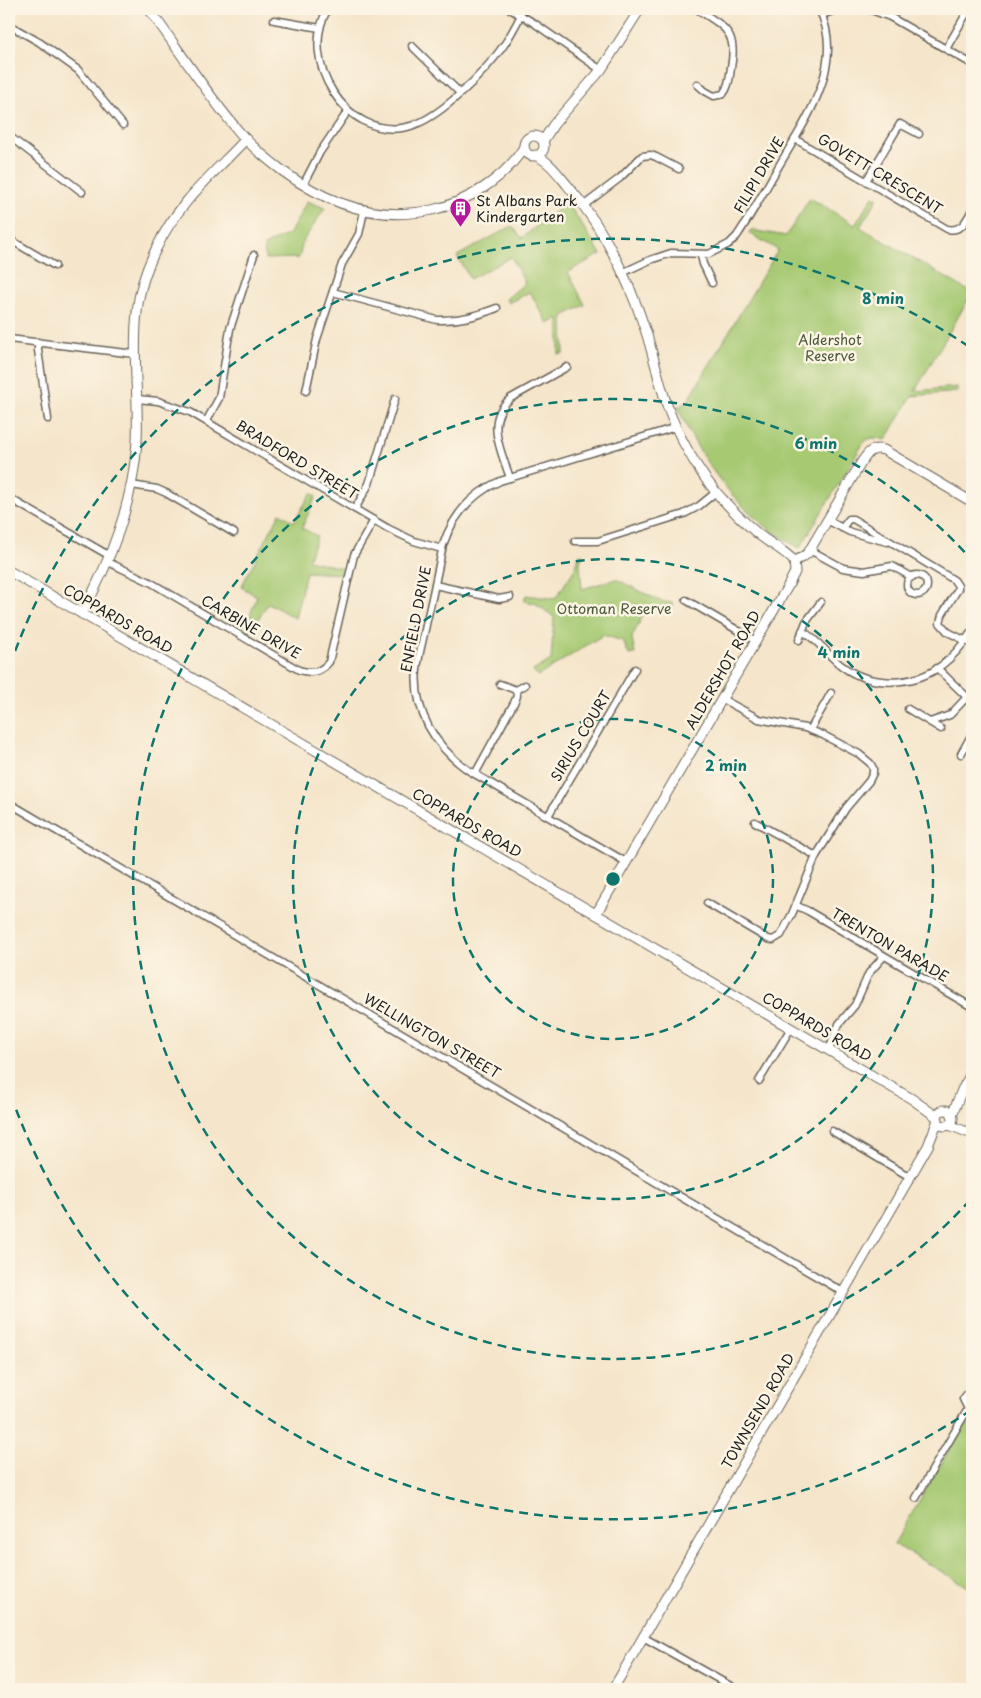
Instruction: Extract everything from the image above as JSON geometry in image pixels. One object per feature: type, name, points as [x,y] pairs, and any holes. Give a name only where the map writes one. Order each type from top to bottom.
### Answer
[{"type":"street","points":[[148,9],[225,114],[246,140],[271,162],[303,185],[338,204],[364,211],[410,214],[439,208],[470,196],[513,163],[526,156],[540,153],[554,124],[601,70],[640,9]]},
{"type":"street","points":[[328,9],[320,28],[319,52],[325,76],[335,96],[348,111],[382,128],[400,128],[417,124],[460,93],[504,44],[521,15]]},
{"type":"street","points":[[510,9],[601,70]]},
{"type":"street","points":[[697,9],[725,29],[730,35],[734,49],[728,86],[723,94],[714,96],[697,84]]},
{"type":"street","points":[[820,12],[838,9]]},
{"type":"street","points":[[869,9],[890,17],[972,64]]},
{"type":"street","points":[[946,49],[969,9]]},
{"type":"street","name":"FILIPI DRIVE","points":[[622,274],[660,256],[671,253],[701,255],[719,250],[737,236],[817,99],[823,82],[828,48],[826,31],[820,12]]},
{"type":"street","points":[[274,20],[320,28]]},
{"type":"street","points":[[9,26],[39,42],[68,62],[86,79],[123,125]]},
{"type":"street","points":[[412,46],[460,93]]},
{"type":"street","points":[[303,185],[320,152],[348,111]]},
{"type":"street","points":[[513,163],[527,139],[554,124]]},
{"type":"street","points":[[866,181],[900,124],[919,134]]},
{"type":"street","points":[[9,136],[82,192]]},
{"type":"street","points":[[535,136],[540,138],[552,168]]},
{"type":"street","name":"GOVETT CRESCENT","points":[[795,139],[947,229],[959,229],[963,226],[972,210]]},
{"type":"street","points":[[82,614],[109,559],[120,529],[131,484],[137,442],[135,330],[141,290],[157,247],[181,207],[246,140]]},
{"type":"street","points":[[524,147],[526,152],[547,162],[583,206],[602,235],[622,274],[645,330],[664,397],[676,428],[698,467],[716,492],[758,534],[794,561],[806,556],[865,456],[870,450],[876,448],[884,450],[972,502]]},
{"type":"street","points":[[583,206],[620,178],[642,156],[650,155],[656,157],[679,169]]},
{"type":"street","points":[[306,391],[316,339],[342,264],[359,234],[364,211]]},
{"type":"street","points":[[9,239],[55,266]]},
{"type":"street","points":[[207,420],[219,398],[230,329],[254,255]]},
{"type":"street","points":[[701,255],[712,283]]},
{"type":"street","points":[[333,292],[437,320],[448,321],[470,318],[497,308]]},
{"type":"street","points":[[9,339],[135,354]]},
{"type":"street","points":[[38,342],[48,419]]},
{"type":"street","points":[[510,478],[496,433],[498,411],[511,398],[567,367]]},
{"type":"street","points":[[355,509],[371,478],[395,399]]},
{"type":"street","name":"BRADFORD STREET","points":[[137,400],[158,401],[207,420],[401,535],[442,549]]},
{"type":"street","name":"ENFIELD DRIVE","points":[[626,862],[474,774],[448,754],[431,732],[421,708],[417,670],[442,549],[450,526],[466,504],[486,488],[510,478],[676,428]]},
{"type":"street","points":[[131,484],[157,489],[166,493],[234,533]]},
{"type":"street","points":[[574,541],[598,541],[684,514],[699,506],[716,492]]},
{"type":"street","name":"CARBINE DRIVE","points":[[9,498],[299,670],[314,672],[325,667],[329,662],[354,555],[374,520]]},
{"type":"street","points":[[842,528],[851,519],[957,582],[956,593],[942,615],[940,623],[948,632],[972,644]]},
{"type":"street","points":[[827,520],[842,528],[891,543]]},
{"type":"street","points":[[868,537],[872,531]]},
{"type":"street","points":[[810,550],[843,568],[864,571],[892,566],[912,577]]},
{"type":"street","name":"ALDERSHOT ROAD","points":[[596,914],[792,578],[796,568],[794,561]]},
{"type":"street","name":"COPPARDS ROAD","points":[[9,571],[972,1133]]},
{"type":"street","points":[[435,585],[499,599],[510,597]]},
{"type":"street","points":[[686,600],[756,641]]},
{"type":"street","points":[[799,640],[806,622],[820,602]]},
{"type":"street","points":[[802,631],[816,639],[842,666],[872,680],[885,681],[910,680],[937,668],[951,656],[972,631]]},
{"type":"street","name":"SIRIUS COURT","points":[[548,816],[636,668]]},
{"type":"street","points":[[930,722],[950,715],[970,699],[937,668]]},
{"type":"street","points":[[500,684],[516,690],[525,685]]},
{"type":"street","points":[[474,774],[514,704],[517,696],[516,690]]},
{"type":"street","points":[[810,730],[831,693]]},
{"type":"street","points":[[707,903],[773,940],[781,935],[816,856],[840,817],[870,781],[873,773],[870,763],[859,754],[810,730],[760,719],[722,699]]},
{"type":"street","points":[[908,709],[941,729]]},
{"type":"street","points":[[961,754],[972,734]]},
{"type":"street","name":"WELLINGTON STREET","points":[[9,803],[843,1292]]},
{"type":"street","points":[[756,822],[816,856]]},
{"type":"street","name":"TRENTON PARADE","points":[[795,905],[972,1007]]},
{"type":"street","points":[[828,1050],[840,1024],[855,1004],[869,973],[884,956]]},
{"type":"street","points":[[759,1081],[791,1028]]},
{"type":"street","name":"TOWNSEND ROAD","points":[[613,1689],[972,1072]]},
{"type":"street","points":[[832,1131],[910,1177]]},
{"type":"street","points":[[968,1408],[963,1399],[972,1388]]},
{"type":"street","points":[[916,1498],[972,1402]]},
{"type":"street","points":[[643,1637],[736,1689]]},
{"type":"green space","name":"Aldershot Reserve","points":[[873,196],[878,198],[860,227],[972,293],[915,391],[957,387],[958,392],[912,396],[886,440],[872,438],[864,442],[800,548],[761,522],[727,488],[699,449],[678,407],[687,402],[778,250],[749,233],[751,230],[786,236],[810,198],[855,225]]},
{"type":"green space","points":[[307,201],[325,208],[303,241],[299,258],[265,259],[264,246],[290,233]]},
{"type":"green space","points":[[567,202],[601,254],[568,272],[585,305],[563,316],[564,353],[559,355],[559,318],[548,324],[530,292],[508,303],[506,299],[525,283],[511,257],[470,279],[457,256],[512,226],[522,238]]},
{"type":"green space","points":[[311,493],[316,496],[302,528],[317,536],[308,560],[342,568],[341,574],[306,572],[295,618],[268,603],[251,632],[245,629],[257,596],[241,587],[280,513],[294,522]]},
{"type":"green space","name":"Ottoman Reserve","points":[[583,554],[580,563],[582,589],[616,579],[660,601],[672,603],[674,606],[647,607],[632,637],[635,654],[629,655],[623,641],[603,635],[538,676],[533,671],[551,660],[554,617],[535,603],[524,601],[526,595],[555,599],[576,567],[579,555]]},
{"type":"green space","points":[[972,1411],[972,1589],[894,1544]]},
{"type":"place","name":"St Albans Park Kindergarten","points":[[460,228]]}]
